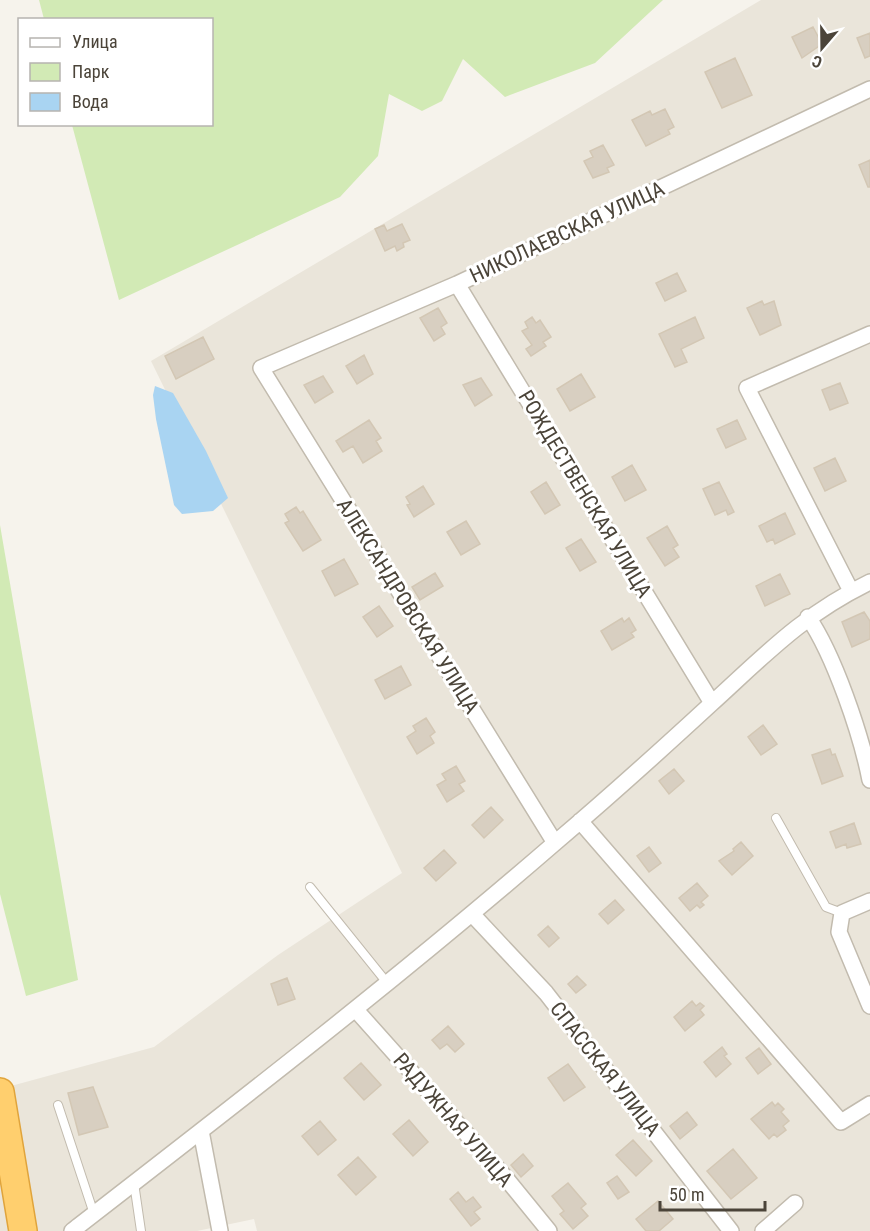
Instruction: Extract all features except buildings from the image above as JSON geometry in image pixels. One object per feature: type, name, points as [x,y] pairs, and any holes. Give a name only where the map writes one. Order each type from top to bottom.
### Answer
[{"type":"highway","points":[[0,1092],[23,1231]]},
{"type":"street","name":"НИКОЛАЕВСКАЯ УЛИЦА","points":[[261,368],[457,284],[870,89]]},
{"type":"street","name":"РОЖДЕСТВЕНСКАЯ УЛИЦА","points":[[457,284],[712,703]]},
{"type":"street","points":[[851,591],[747,388],[870,334]]},
{"type":"street","name":"АЛЕКСАНДРОВСКАЯ УЛИЦА","points":[[261,368],[555,843]]},
{"type":"street","points":[[72,1231],[356,1010],[472,914],[580,821],[777,642],[808,617],[870,582]]},
{"type":"street","points":[[808,617],[822,638],[865,756],[870,780]]},
{"type":"street","points":[[580,821],[841,1122],[870,1104]]},
{"type":"street","points":[[870,901],[842,913],[839,932],[870,1006]]},
{"type":"street","name":"СПАССКАЯ УЛИЦА","points":[[472,914],[546,993],[731,1231]]},
{"type":"street","name":"РАДУЖНАЯ УЛИЦА","points":[[356,1010],[505,1177],[549,1231]]},
{"type":"street","points":[[201,1131],[220,1231]]},
{"type":"street","points":[[763,1231],[795,1203]]},
{"type":"lane","points":[[776,818],[826,907],[842,913]]},
{"type":"lane","points":[[310,887],[387,984]]},
{"type":"lane","points":[[58,1106],[94,1214]]},
{"type":"lane","points":[[134,1183],[141,1231]]},
{"type":"shaded area","points":[[761,0],[870,0],[870,1231],[257,1231],[254,1219],[197,1231],[0,1231],[0,1089],[154,1047],[278,955],[402,873],[151,361]]},
{"type":"green space","points":[[39,0],[663,0],[595,63],[505,97],[463,59],[442,101],[422,111],[389,94],[378,156],[340,197],[119,300],[72,126],[213,126],[213,18],[44,18]]},
{"type":"green space","points":[[0,525],[78,980],[26,996],[0,894]]},
{"type":"water","points":[[155,386],[173,393],[206,451],[228,498],[213,511],[182,514],[174,505],[156,419],[153,395]]}]
